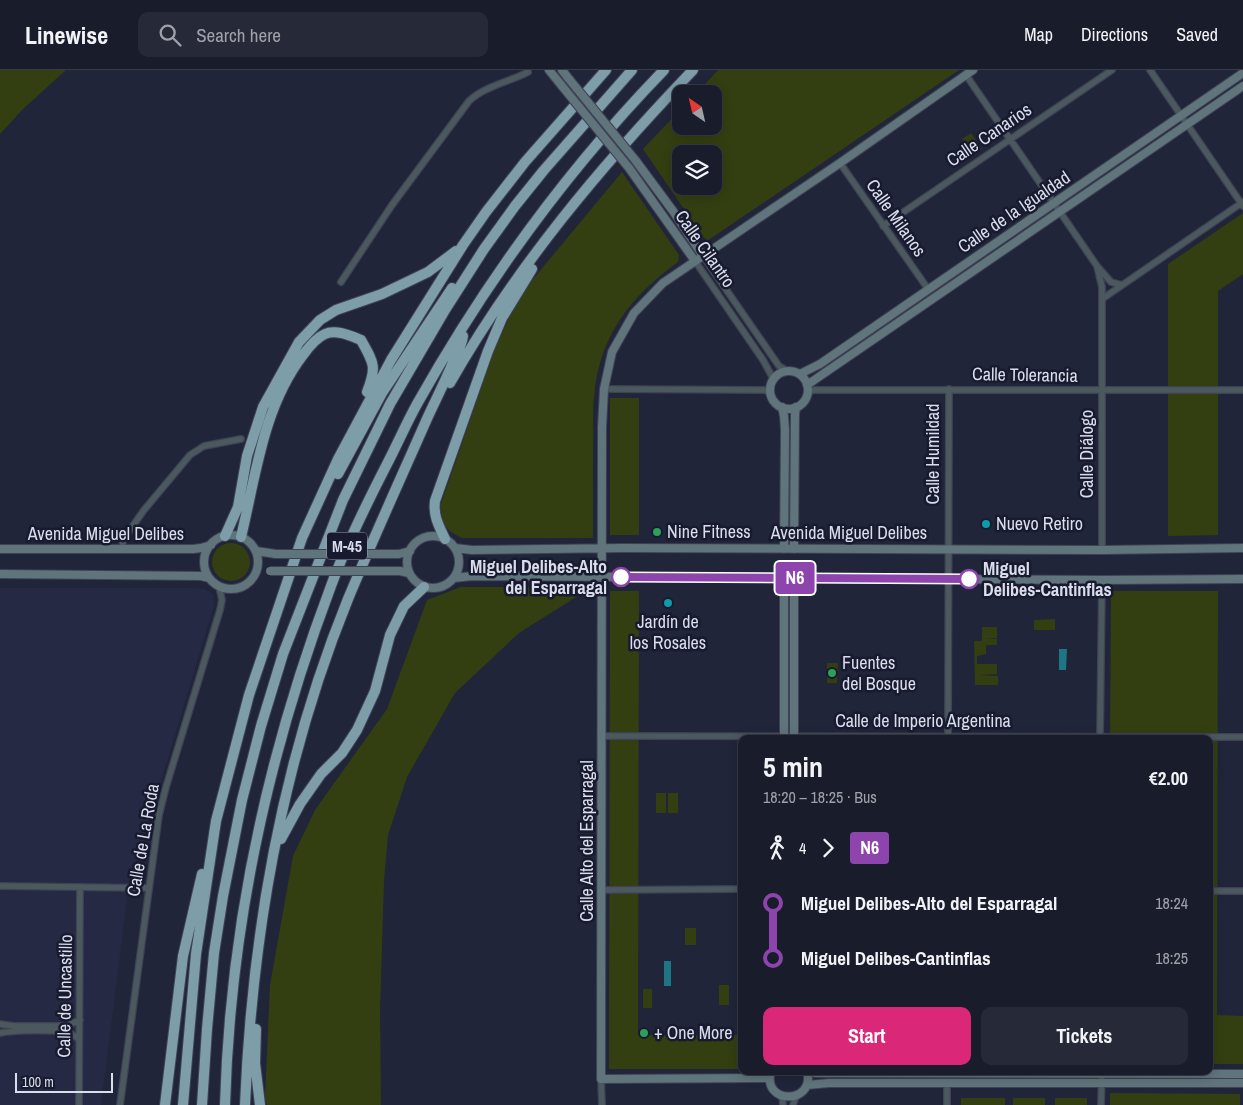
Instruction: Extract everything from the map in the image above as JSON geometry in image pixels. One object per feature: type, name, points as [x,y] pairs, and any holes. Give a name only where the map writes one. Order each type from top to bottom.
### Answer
[{"type":"highway","points":[[165,1105],[183,956],[248,695],[302,538],[338,459],[391,360],[462,245],[525,162],[606,70]]},
{"type":"highway","name":"M-45","points":[[202,1105],[214,963],[223,896],[242,800],[261,726],[284,654],[343,500],[381,421],[445,310],[484,249],[544,170],[632,70]]},
{"type":"highway","name":"M-45","points":[[225,1105],[230,1022],[238,949],[245,900],[264,800],[287,714],[331,585],[353,532],[417,405],[502,268],[578,165],[664,70]]},
{"type":"highway","points":[[420,436],[485,326],[552,230],[639,126],[693,70]]},
{"type":"highway","points":[[446,539],[436,521],[435,501],[471,396],[502,318],[544,249],[552,230]]},
{"type":"highway","points":[[226,536],[238,508],[247,456],[263,407],[299,342],[320,320],[336,310],[382,294],[428,272],[462,245]]},
{"type":"highway","points":[[282,597],[337,476],[382,393],[440,304],[475,256],[484,249]]},
{"type":"highway","points":[[245,1105],[247,1059],[258,950],[285,802],[304,731],[324,665],[347,602],[387,505],[462,341],[466,324]]},
{"type":"highway","points":[[241,537],[260,450],[273,409],[293,368],[310,346],[325,334],[342,333],[361,340],[373,360],[374,376],[339,448],[338,459]]},
{"type":"highway","points":[[276,848],[300,804],[321,774],[342,753],[357,730],[375,691],[390,635],[404,606],[424,587]]},
{"type":"highway","points":[[183,1105],[196,954],[216,821]]},
{"type":"highway","points":[[258,950],[256,1063],[260,1105]]},
{"type":"highway","points":[[161,1105],[168,1074]]},
{"type":"main road","name":"Calle Cilantro","points":[[549,70],[629,168],[695,261]]},
{"type":"main road","name":"Calle Cilantro","points":[[562,70],[636,161],[703,256]]},
{"type":"main road","name":"Calle Alto del Esparragal","points":[[601,1079],[602,413],[604,389],[612,352],[634,313],[663,283],[973,70]]},
{"type":"main road","name":"Calle de la Igualdad","points":[[800,374],[820,364],[1243,73]]},
{"type":"main road","name":"Calle de la Igualdad","points":[[808,389],[1059,211],[1243,86]]},
{"type":"main road","points":[[787,371],[800,374],[808,389],[804,401],[791,408],[782,407],[776,402],[771,392],[777,376],[787,371]]},
{"type":"main road","points":[[782,407],[785,430],[784,548]]},
{"type":"main road","points":[[794,548],[794,430],[796,407]]},
{"type":"main road","points":[[209,578],[204,565],[207,550],[211,544],[226,536],[241,537],[252,545],[256,551],[258,563],[255,575]]},
{"type":"main road","points":[[454,578],[459,563],[455,548],[446,539],[425,537],[414,545],[407,562],[409,573],[413,579],[424,587],[437,588],[444,586],[454,578],[472,576],[1102,580],[1243,579]]},
{"type":"main road","name":"Avenida Miguel Delibes","points":[[0,549],[201,548],[211,544]]},
{"type":"main road","name":"Avenida Miguel Delibes","points":[[455,548],[472,550],[784,548],[1102,550],[1243,548]]},
{"type":"main road","points":[[256,551],[276,554],[399,554],[410,551]]},
{"type":"main road","points":[[0,574],[201,576],[209,578],[219,586],[227,589],[243,586],[255,575],[270,571],[400,571],[409,573]]},
{"type":"main road","points":[[784,578],[784,735]]},
{"type":"main road","points":[[794,578],[794,735]]},
{"type":"main road","points":[[1213,1074],[1243,1074]]},
{"type":"main road","points":[[601,1079],[738,1075]]},
{"type":"main road","points":[[770,1075],[772,1089],[782,1096],[796,1096],[803,1092],[807,1085],[807,1075]]},
{"type":"main road","points":[[807,1085],[829,1083],[1243,1083]]},
{"type":"street","name":"Calle Canarios","points":[[883,226],[1112,70]]},
{"type":"street","points":[[1102,299],[1242,204],[1150,70]]},
{"type":"street","points":[[341,282],[392,205],[468,100],[475,95],[528,72]]},
{"type":"street","points":[[966,75],[1097,266],[1111,282],[1122,285]]},
{"type":"street","name":"Calle Milanos","points":[[840,163],[928,289]]},
{"type":"street","name":"Calle Cilantro","points":[[703,256],[779,366],[787,371]]},
{"type":"street","name":"Calle Cilantro","points":[[695,261],[767,365],[774,380]]},
{"type":"street","name":"Calle Diálogo","points":[[1097,266],[1101,278],[1102,299],[1102,550]]},
{"type":"street","points":[[604,389],[764,390],[771,392]]},
{"type":"street","name":"Calle Tolerancia","points":[[808,389],[1243,390]]},
{"type":"street","name":"Calle Humildad","points":[[948,735],[949,389]]},
{"type":"street","points":[[122,549],[123,540],[144,510],[190,455],[204,446],[241,439]]},
{"type":"street","points":[[1100,735],[1102,580]]},
{"type":"street","name":"Calle de La Roda","points":[[120,1105],[159,816],[166,787],[220,610],[222,600],[219,586]]},
{"type":"street","name":"Calle de Imperio Argentina","points":[[602,736],[738,737]]},
{"type":"street","name":"Calle de Imperio Argentina","points":[[1213,737],[1243,737]]},
{"type":"street","points":[[0,886],[148,888]]},
{"type":"street","name":"Calle de Uncastillo","points":[[79,1105],[80,887]]},
{"type":"street","points":[[602,890],[738,889]]},
{"type":"street","points":[[1213,891],[1243,891]]},
{"type":"street","points":[[0,1024],[14,1026],[66,1026],[80,1020]]},
{"type":"street","points":[[0,1033],[14,1031],[66,1032],[79,1039]]},
{"type":"street","points":[[1101,1105],[1102,1075]]},
{"type":"street","name":"Calle Alto del Esparragal","points":[[601,1079],[602,1105]]},
{"type":"street","points":[[947,1083],[947,1105]]},
{"type":"street","points":[[782,1096],[783,1105]]},
{"type":"street","points":[[793,1105],[796,1096]]},
{"type":"shaded area","points":[[0,70],[66,70],[23,109],[0,134]]},
{"type":"shaded area","points":[[718,70],[959,70],[707,241],[674,195],[722,195],[722,145],[672,145],[672,191],[643,149],[672,118],[672,135],[722,135],[722,85],[704,85]]},
{"type":"shaded area","points":[[971,133],[982,149],[973,155],[962,139]]},
{"type":"shaded area","points":[[622,172],[679,255],[678,262],[645,289],[632,304],[610,337],[602,355],[593,403],[593,538],[462,538],[447,529],[443,521],[441,504],[494,351],[519,296]]},
{"type":"shaded area","points":[[1243,213],[1243,274],[1218,291],[1218,535],[1168,536],[1168,264]]},
{"type":"shaded area","points":[[610,398],[639,398],[639,535],[610,535]]},
{"type":"shaded area","points":[[231,543],[244,549],[250,562],[244,575],[231,581],[218,575],[212,562],[218,549]]},
{"type":"shaded area","points":[[461,587],[592,587],[519,633],[455,693],[407,777],[388,835],[384,881],[380,1011],[381,1105],[267,1105],[265,1098],[270,985],[293,856],[315,810],[387,709],[427,600]]},
{"type":"shaded area","points":[[0,588],[194,588],[205,589],[213,595],[214,605],[144,838],[141,874],[130,875],[101,1105],[0,1105]]},
{"type":"shaded area","points":[[610,591],[639,591],[638,1035],[738,1035],[738,1069],[609,1069]]},
{"type":"shaded area","points":[[1111,591],[1218,591],[1217,1015],[1243,1016],[1243,1064],[1213,1064],[1213,735],[1110,735]]},
{"type":"shaded area","points":[[1055,619],[1055,630],[1034,630],[1034,620]]},
{"type":"shaded area","points":[[982,627],[997,627],[997,638],[985,639],[997,639],[997,645],[986,645],[986,654],[977,656],[977,664],[997,664],[997,674],[979,675],[998,676],[998,685],[975,685],[974,641],[982,641]]},
{"type":"shaded area","points":[[1059,649],[1067,649],[1066,670],[1059,670]]},
{"type":"shaded area","name":"Fuentes del Bosque","points":[[827,663],[838,663],[837,683],[827,683]]},
{"type":"shaded area","points":[[656,793],[666,793],[666,813],[656,813]]},
{"type":"shaded area","points":[[668,793],[678,793],[678,813],[668,813]]},
{"type":"shaded area","points":[[685,928],[696,928],[696,945],[685,945]]},
{"type":"shaded area","points":[[664,961],[671,961],[671,986],[664,986]]},
{"type":"shaded area","points":[[719,985],[729,985],[729,1005],[719,1005]]},
{"type":"shaded area","points":[[643,989],[652,989],[652,1008],[643,1008]]},
{"type":"shaded area","points":[[1110,1093],[1240,1094],[1240,1105],[1110,1105]]},
{"type":"shaded area","points":[[961,1098],[1005,1098],[1005,1105],[961,1105]]},
{"type":"shaded area","points":[[1013,1098],[1045,1098],[1045,1105],[1013,1105]]},
{"type":"shaded area","points":[[1055,1098],[1087,1098],[1087,1105],[1055,1105]]},
{"type":"bus line","name":"N6","points":[[621,577],[969,579]]},
{"type":"place","name":"Nuevo Retiro","points":[[986,524]]},
{"type":"place","name":"Nine Fitness","points":[[657,532]]},
{"type":"place","name":"Miguel Delibes-Alto del Esparragal","points":[[621,577]]},
{"type":"place","name":"Miguel Delibes-Cantinflas","points":[[969,579]]},
{"type":"place","name":"Jardín de los Rosales","points":[[668,603]]},
{"type":"place","name":"Fuentes del Bosque","points":[[832,673]]},
{"type":"place","name":"+ One More","points":[[644,1033]]}]
